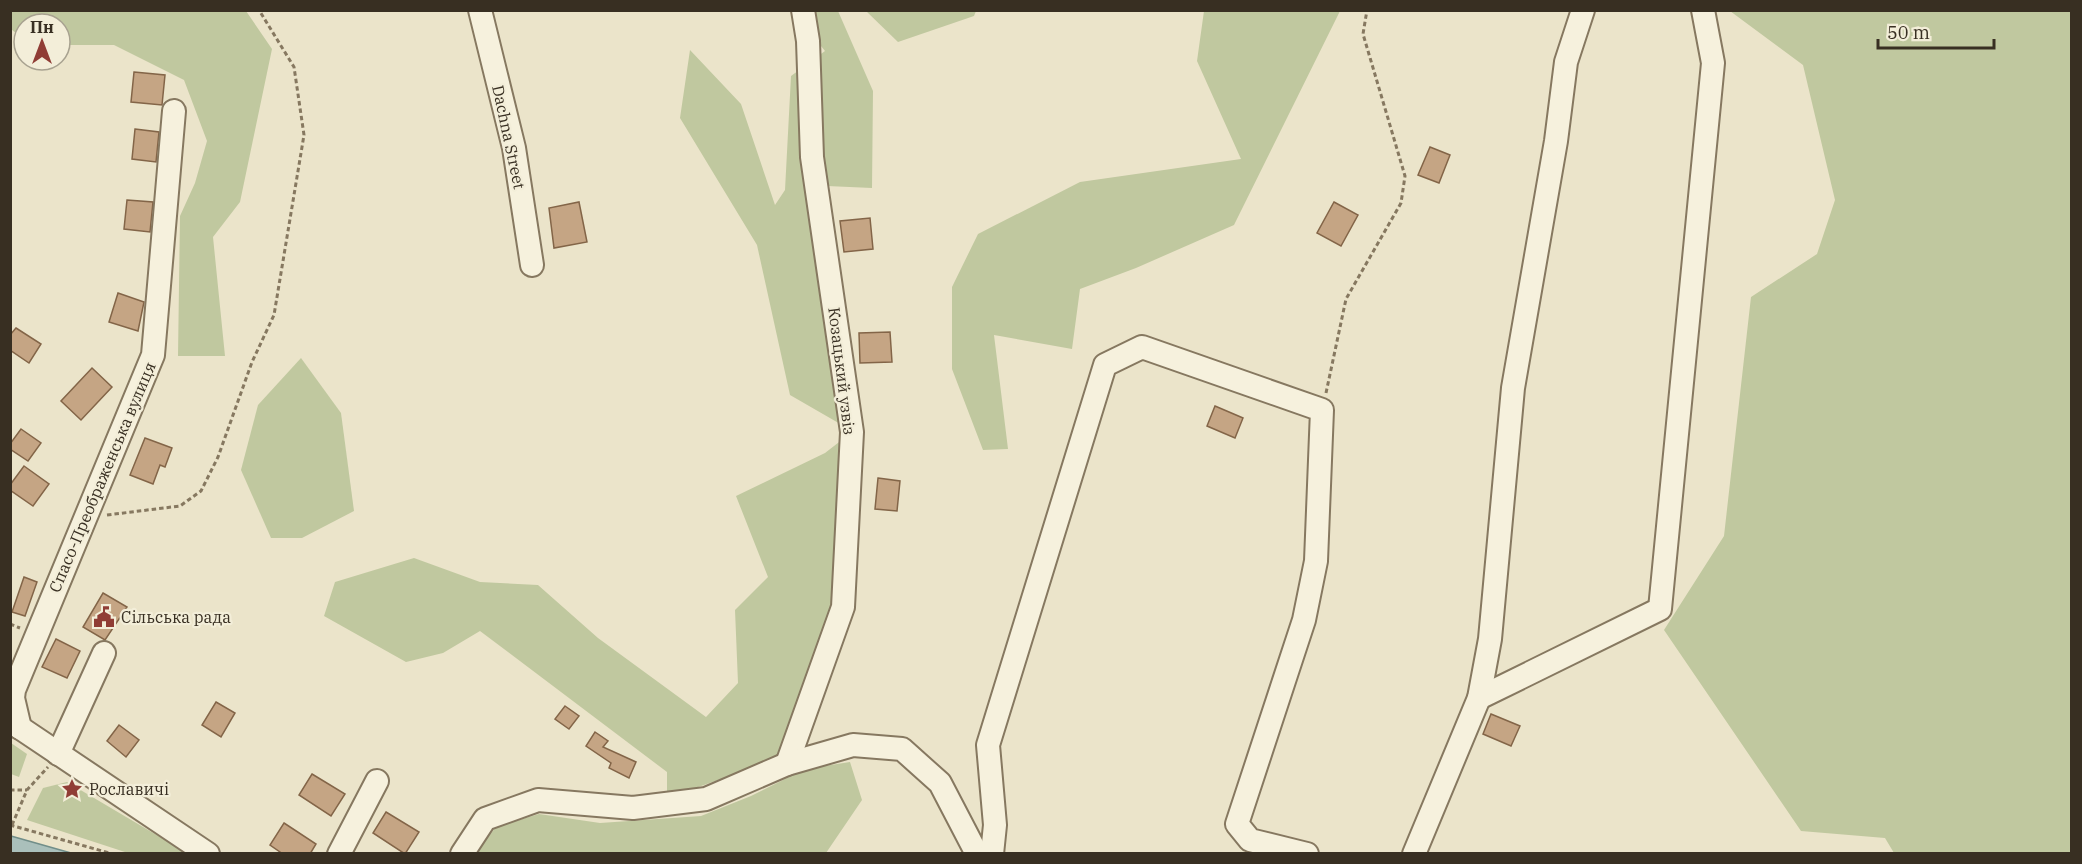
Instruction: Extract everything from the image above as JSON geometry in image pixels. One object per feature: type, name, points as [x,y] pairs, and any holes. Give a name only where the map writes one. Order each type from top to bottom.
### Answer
[{"type":"street","name":"Dachna Street","points":[[480,10],[514,148],[532,265]]},
{"type":"street","name":"Козацький узвіз","points":[[787,764],[843,607],[852,432],[812,157],[808,41],[803,10]]},
{"type":"street","points":[[1414,854],[1479,698],[1490,639],[1514,388],[1556,141],[1566,62],[1583,10]]},
{"type":"street","points":[[1479,698],[1660,609],[1713,63],[1703,10]]},
{"type":"street","name":"Спасо-Преображенська вулиця","points":[[174,111],[153,355],[84,517],[12,697],[15,724],[208,854]]},
{"type":"street","points":[[992,854],[995,825],[988,745],[1105,365],[1142,347],[1322,410],[1316,561],[1304,620],[1237,824],[1251,840],[1307,854]]},
{"type":"street","points":[[58,754],[104,653]]},
{"type":"street","points":[[462,854],[485,819],[538,800],[633,808],[706,799],[787,764],[854,745],[902,749],[940,783],[977,854]]},
{"type":"street","points":[[339,854],[378,781]]},
{"type":"path","points":[[84,517],[180,506],[201,491],[218,457],[252,362],[274,315],[304,135],[294,67],[259,10]]},
{"type":"path","points":[[1322,410],[1346,299],[1401,203],[1405,176],[1363,34],[1367,10]]},
{"type":"path","points":[[58,754],[27,790],[11,825],[113,854]]},
{"type":"path","points":[[10,790],[27,790]]},
{"type":"green space","points":[[11,10],[246,11],[272,49],[240,202],[213,237],[225,356],[178,356],[180,216],[195,183],[207,141],[184,80],[114,45],[72,45],[72,12],[12,12],[11,29]]},
{"type":"green space","points":[[793,11],[838,11],[873,91],[872,188],[827,186],[842,425],[790,395],[757,245],[680,118],[690,50],[741,104],[775,205],[785,190],[791,76],[825,51]]},
{"type":"green space","points":[[866,11],[976,11],[974,16],[898,42]]},
{"type":"green space","points":[[1204,11],[1340,11],[1234,225],[1136,268],[1080,289],[1072,349],[994,335],[1008,449],[983,450],[952,369],[952,287],[978,234],[1080,182],[1241,159],[1197,61]]},
{"type":"green space","points":[[1730,11],[2071,11],[2071,853],[1894,853],[1885,838],[1801,831],[1664,630],[1724,536],[1751,297],[1817,254],[1835,200],[1803,65]]},
{"type":"green space","points":[[301,358],[341,413],[354,511],[302,538],[271,538],[241,470],[258,405]]},
{"type":"green space","points":[[852,432],[843,607],[790,751],[755,767],[667,798],[667,772],[480,631],[443,653],[406,662],[324,616],[335,582],[414,558],[480,582],[538,585],[598,638],[706,717],[738,683],[735,610],[768,577],[736,496],[825,453]]},
{"type":"green space","points":[[11,743],[27,754],[19,777],[11,774]]},
{"type":"green space","points":[[850,762],[862,800],[826,853],[475,854],[496,827],[539,814],[600,823],[701,816],[751,796],[805,769]]},
{"type":"green space","points":[[67,782],[187,853],[128,853],[27,820],[43,788]]},
{"type":"water","points":[[11,836],[71,853],[11,853]]},
{"type":"building","points":[[134,72],[165,75],[162,105],[131,102]]},
{"type":"building","points":[[135,129],[159,132],[156,162],[132,159]]},
{"type":"building","points":[[1430,147],[1450,155],[1439,183],[1418,175]]},
{"type":"building","points":[[127,200],[153,202],[150,232],[124,229]]},
{"type":"building","points":[[579,202],[587,242],[554,248],[549,208]]},
{"type":"building","points":[[1334,202],[1358,215],[1341,246],[1317,233]]},
{"type":"building","points":[[870,218],[873,249],[844,252],[840,221]]},
{"type":"building","points":[[118,293],[144,302],[138,331],[109,322]]},
{"type":"building","points":[[16,328],[41,344],[29,363],[10,350],[10,335]]},
{"type":"building","points":[[890,332],[892,362],[860,363],[859,333]]},
{"type":"building","points":[[92,368],[112,387],[81,420],[61,401]]},
{"type":"building","points":[[1215,406],[1243,418],[1235,438],[1207,426]]},
{"type":"building","points":[[21,429],[41,443],[28,461],[10,449],[10,444]]},
{"type":"building","points":[[145,438],[172,448],[165,467],[160,465],[153,484],[130,475]]},
{"type":"building","points":[[24,466],[49,484],[33,506],[10,490],[10,485]]},
{"type":"building","points":[[878,478],[900,481],[897,511],[875,509]]},
{"type":"building","points":[[24,577],[37,582],[25,616],[12,612]]},
{"type":"building","name":"Сільська рада","points":[[103,593],[127,607],[105,640],[83,627]]},
{"type":"building","points":[[56,639],[80,651],[67,678],[42,667]]},
{"type":"building","points":[[216,702],[235,713],[221,737],[202,725]]},
{"type":"building","points":[[565,706],[579,716],[569,729],[555,719]]},
{"type":"building","points":[[1491,714],[1520,726],[1511,746],[1483,734]]},
{"type":"building","points":[[119,725],[139,740],[126,757],[107,741]]},
{"type":"building","points":[[595,732],[608,741],[603,747],[636,762],[629,778],[609,768],[611,763],[586,746]]},
{"type":"building","points":[[312,774],[345,794],[331,816],[299,795]]},
{"type":"building","points":[[386,812],[419,832],[405,854],[373,833]]},
{"type":"building","points":[[284,823],[316,844],[310,854],[283,854],[270,845]]},
{"type":"place","name":"Сільська рада","points":[[104,617]]},
{"type":"place","name":"Рославичі","points":[[72,789]]}]
